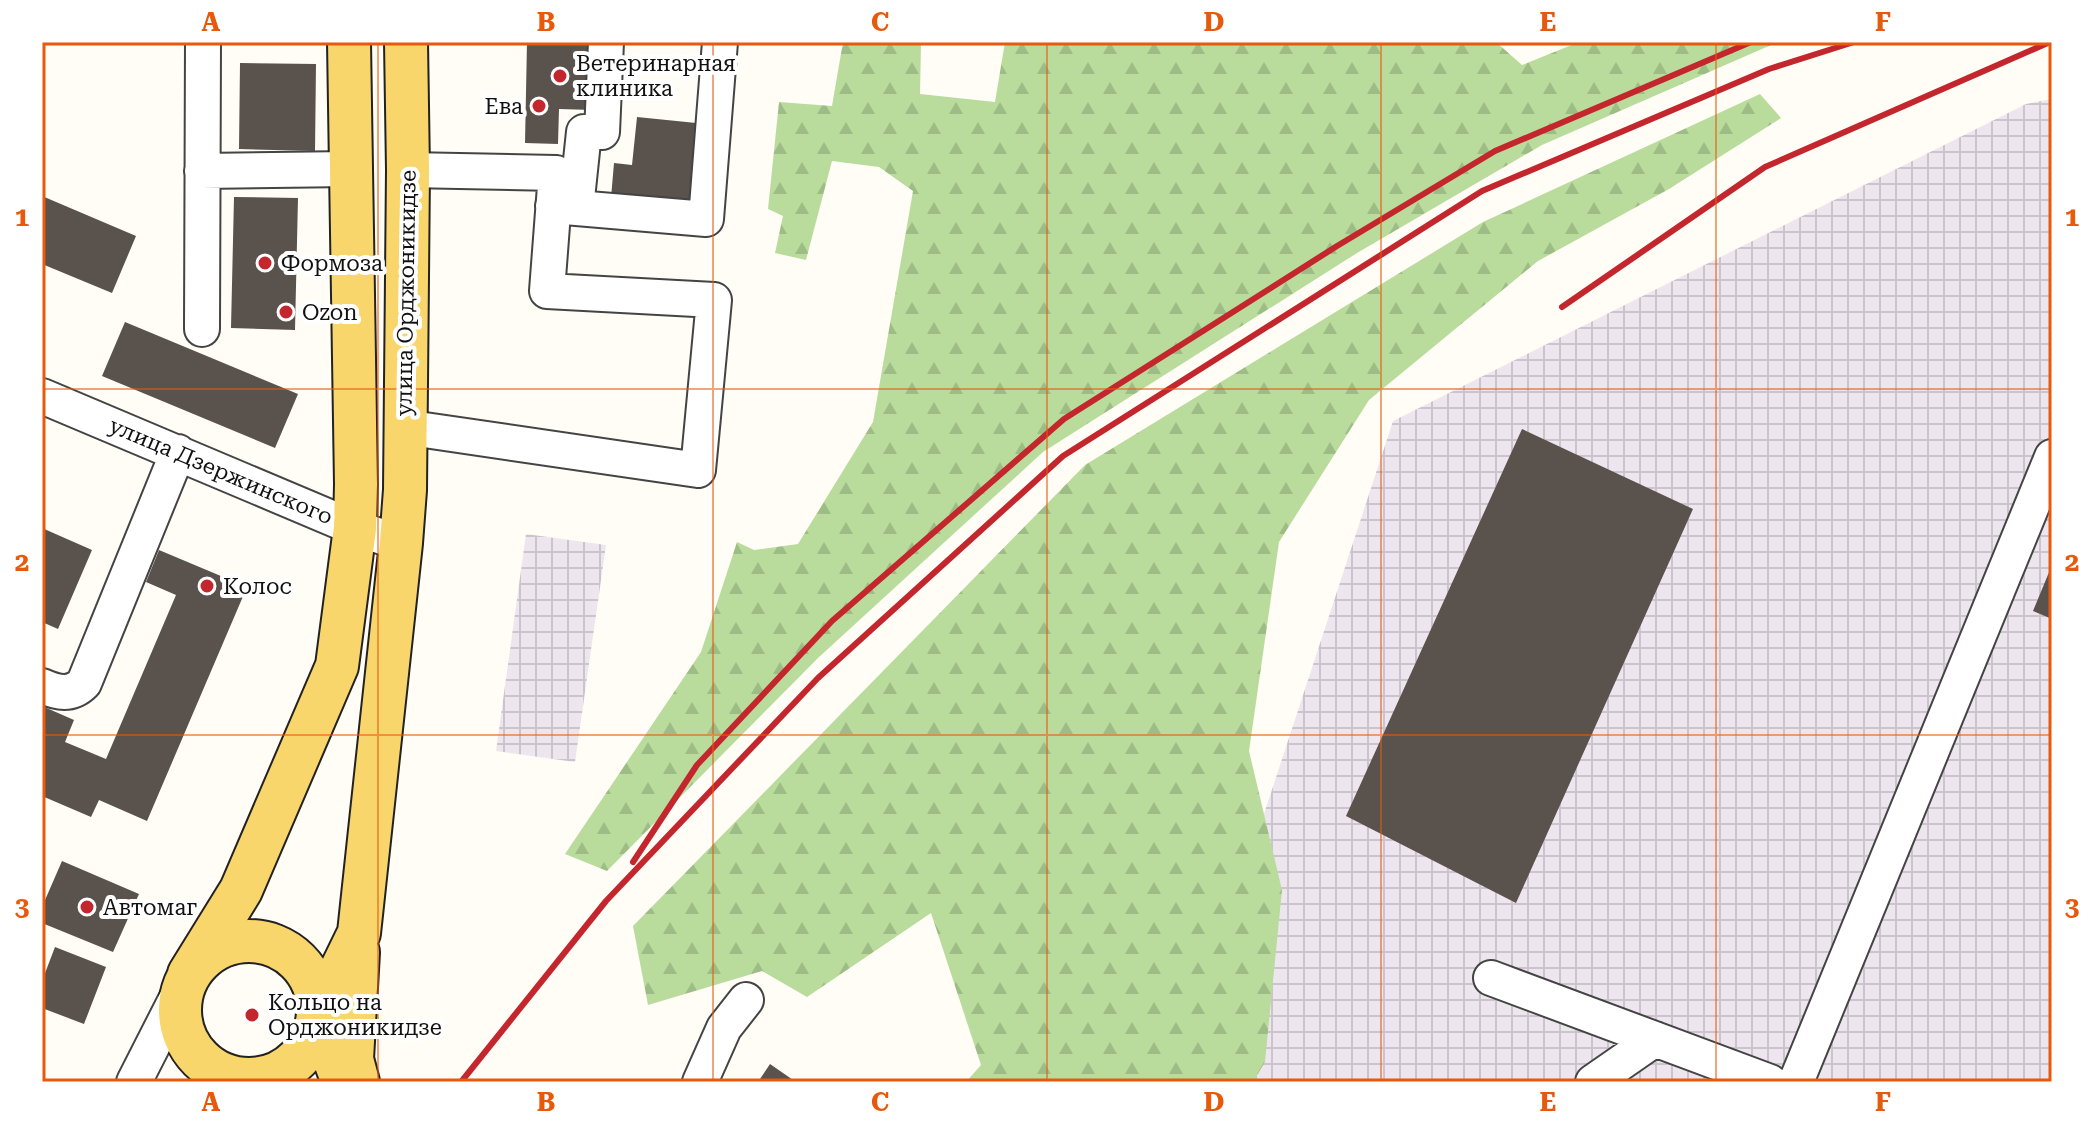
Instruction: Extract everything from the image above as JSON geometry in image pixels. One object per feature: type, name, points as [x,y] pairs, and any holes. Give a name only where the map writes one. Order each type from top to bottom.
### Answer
[{"type":"main road","points":[[349,42],[355,528],[337,666],[241,890],[189,974],[181,993],[179,1013],[183,1032],[192,1050],[206,1064],[243,1081],[264,1078],[284,1070],[301,1056],[313,1039],[318,1017],[359,933]]},
{"type":"main road","name":"улица Орджоникидзе","points":[[358,1082],[352,1059],[359,933],[405,490],[406,42]]},
{"type":"main road","points":[[189,974],[204,956],[224,944],[248,940],[271,944],[292,955],[308,972],[317,994],[318,1017],[343,1082]]},
{"type":"street","points":[[202,329],[203,42]]},
{"type":"street","points":[[404,427],[698,470],[714,300],[547,291],[584,132],[602,132],[606,42]]},
{"type":"street","points":[[565,207],[706,219],[720,42]]},
{"type":"street","points":[[202,171],[350,169]]},
{"type":"street","points":[[408,170],[556,173],[565,207]]},
{"type":"street","name":"улица Дзержинского","points":[[42,396],[355,528],[401,543]]},
{"type":"street","points":[[42,686],[55,692],[66,692],[76,690],[84,683],[178,452]]},
{"type":"street","points":[[1796,1082],[2052,457]]},
{"type":"street","points":[[134,1082],[189,974]]},
{"type":"street","points":[[1491,978],[1770,1082]]},
{"type":"street","points":[[700,1082],[724,1028],[746,1000]]},
{"type":"street","points":[[1593,1082],[1655,1039]]},
{"type":"shaded area","points":[[2052,99],[2052,1082],[1176,1082],[1393,421],[2026,104]]},
{"type":"shaded area","points":[[526,534],[606,545],[575,762],[496,751]]},
{"type":"green space","points":[[843,42],[921,42],[920,94],[995,102],[1005,42],[1496,42],[1522,65],[1579,42],[1778,42],[1542,145],[1357,253],[1043,452],[818,658],[607,871],[565,854],[701,652],[737,542],[754,550],[798,544],[873,422],[913,191],[879,167],[832,161],[806,260],[775,253],[783,216],[768,209],[779,102],[832,106]]},
{"type":"green space","points":[[1760,94],[1781,118],[1669,189],[1538,261],[1369,400],[1279,542],[1249,751],[1282,890],[1265,1062],[1253,1082],[966,1082],[981,1065],[931,913],[807,997],[762,971],[648,1005],[633,926],[1085,465],[1483,222]]},
{"type":"building","name":"Ветеринарная клиника","points":[[527,42],[594,42],[592,110],[559,109],[558,144],[525,143]]},
{"type":"building","points":[[240,63],[316,64],[315,151],[239,149]]},
{"type":"building","points":[[637,117],[706,124],[697,208],[611,198],[614,163],[632,165]]},
{"type":"building","points":[[42,196],[136,236],[112,293],[42,264]]},
{"type":"building","name":"Формоза","points":[[234,197],[298,198],[295,330],[231,328]]},
{"type":"building","points":[[125,322],[298,394],[275,448],[102,376]]},
{"type":"building","points":[[1522,429],[1693,509],[1516,903],[1346,816]]},
{"type":"building","points":[[42,528],[92,550],[58,629],[42,622]]},
{"type":"building","points":[[159,550],[247,587],[147,821],[99,800],[91,817],[42,796],[42,706],[74,720],[65,742],[106,759],[176,595],[146,582]]},
{"type":"building","points":[[2052,565],[2052,619],[2033,611]]},
{"type":"building","points":[[62,861],[139,894],[113,952],[42,923],[42,907]]},
{"type":"building","points":[[55,947],[106,967],[84,1024],[42,1008],[42,981]]},
{"type":"building","points":[[770,1064],[796,1082],[758,1082]]},
{"type":"railway","points":[[633,862],[697,765],[832,621],[1064,419],[1337,246],[1495,151],[1751,42]]},
{"type":"railway","points":[[461,1082],[606,901],[818,678],[1063,456],[1482,191],[1769,69],[1854,42]]},
{"type":"railway","points":[[1562,307],[1765,167],[2050,42]]},
{"type":"place","name":"Ветеринарная клиника","points":[[560,76]]},
{"type":"place","name":"Ева","points":[[539,106]]},
{"type":"place","name":"Формоза","points":[[265,263]]},
{"type":"place","name":"Ozon","points":[[286,312]]},
{"type":"place","name":"Колос","points":[[207,586]]},
{"type":"place","name":"Автомаг","points":[[87,907]]},
{"type":"place","name":"Кольцо на Орджоникидзе","points":[[252,1015]]}]
